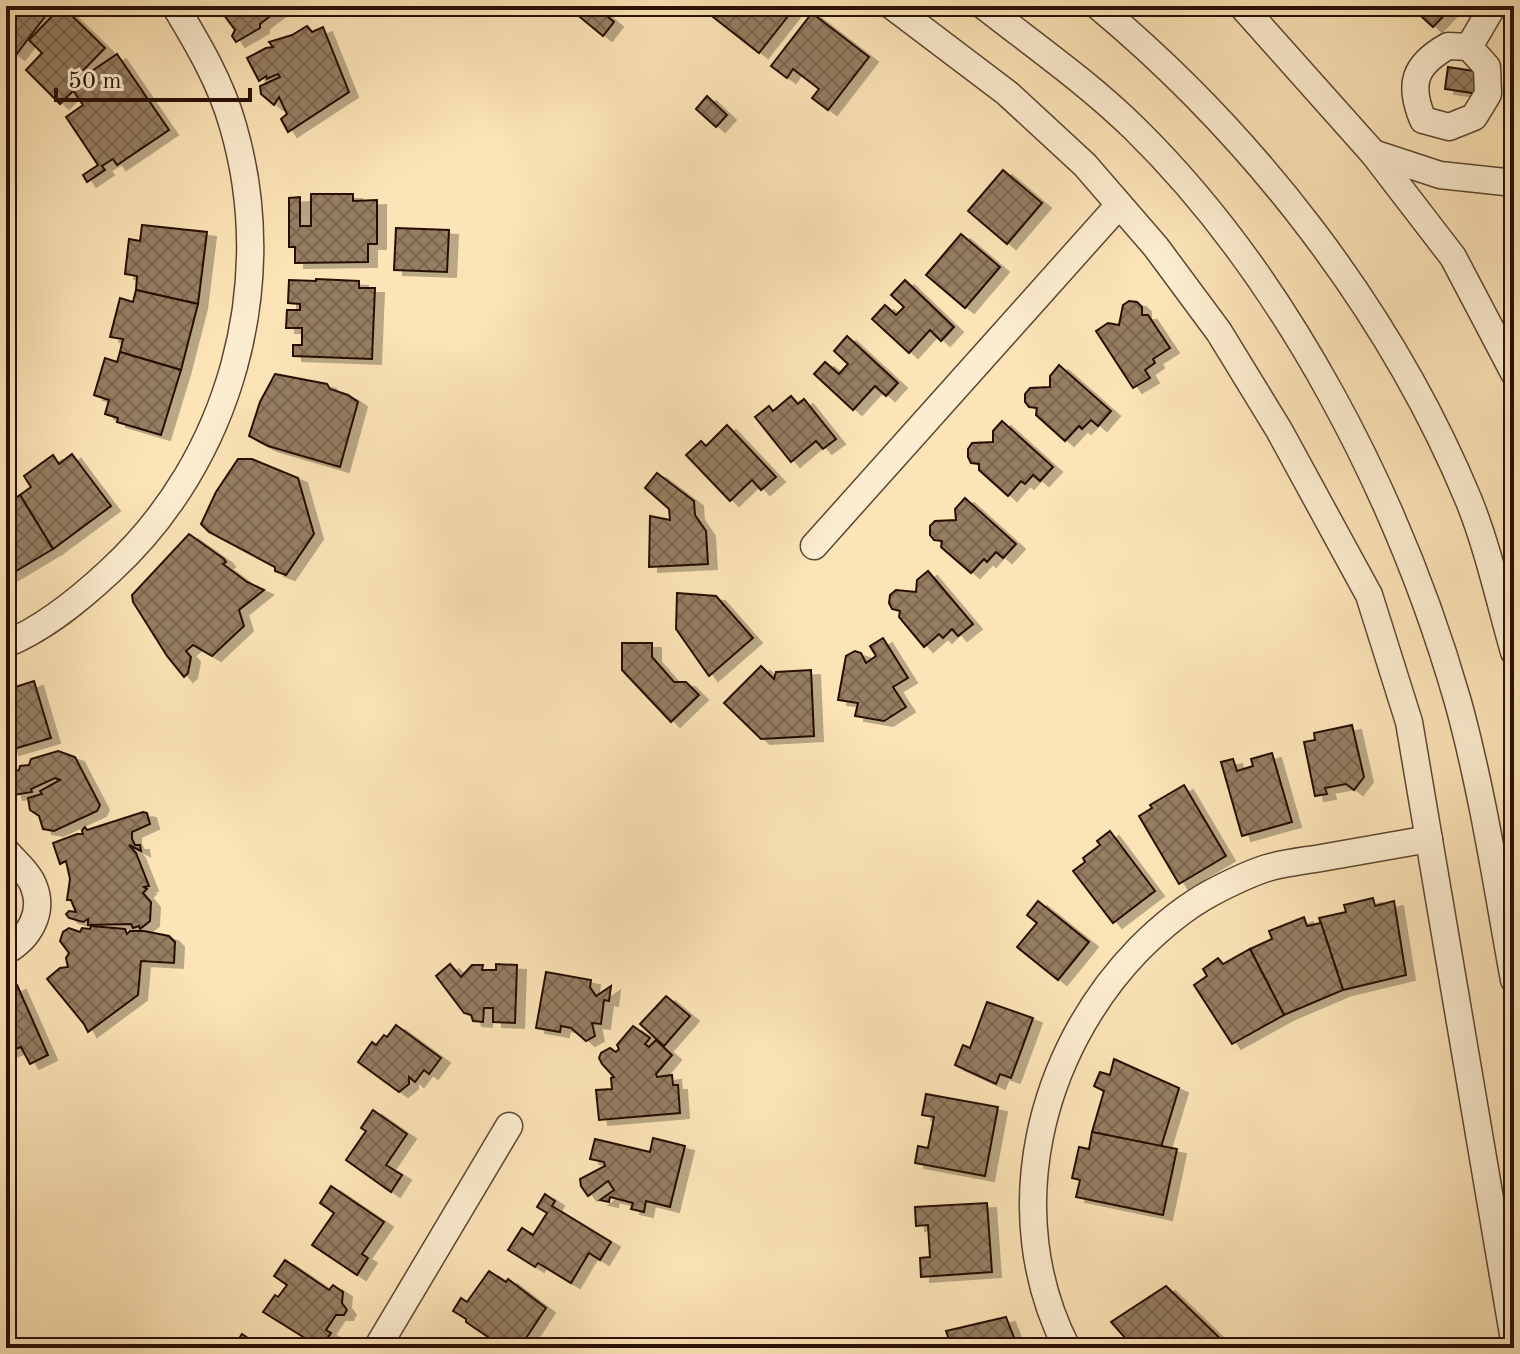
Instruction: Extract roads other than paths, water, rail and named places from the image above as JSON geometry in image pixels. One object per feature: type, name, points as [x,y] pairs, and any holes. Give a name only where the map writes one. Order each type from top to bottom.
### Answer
[{"type":"street","points":[[6,644],[80,598],[136,547],[182,487],[196,461],[217,420],[240,349],[251,275],[248,199],[233,126],[206,56],[175,6]]},
{"type":"street","points":[[892,6],[1007,93],[1085,165],[1156,247],[1219,332],[1287,443],[1369,595],[1409,722],[1514,1340]]},
{"type":"street","points":[[984,6],[1100,96],[1166,161],[1237,245],[1308,353],[1385,505],[1436,634],[1475,772],[1514,980]]},
{"type":"street","points":[[1098,6],[1150,50],[1218,119],[1269,177],[1335,262],[1385,339],[1430,419],[1470,502],[1514,652]]},
{"type":"street","points":[[1242,6],[1373,153],[1453,257],[1514,373]]},
{"type":"street","points":[[1469,47],[1493,6]]},
{"type":"street","points":[[1373,153],[1440,175],[1505,182],[1514,180]]},
{"type":"street","points":[[814,546],[1119,205]]},
{"type":"street","points":[[1067,1348],[1058,1331],[1040,1271],[1033,1208],[1037,1146],[1052,1085],[1078,1028],[1113,976],[1158,931],[1196,904],[1266,868],[1429,839]]},
{"type":"street","points":[[6,851],[34,884],[38,904],[34,923],[24,939],[6,951]]},
{"type":"street","points":[[377,1348],[509,1126]]}]
